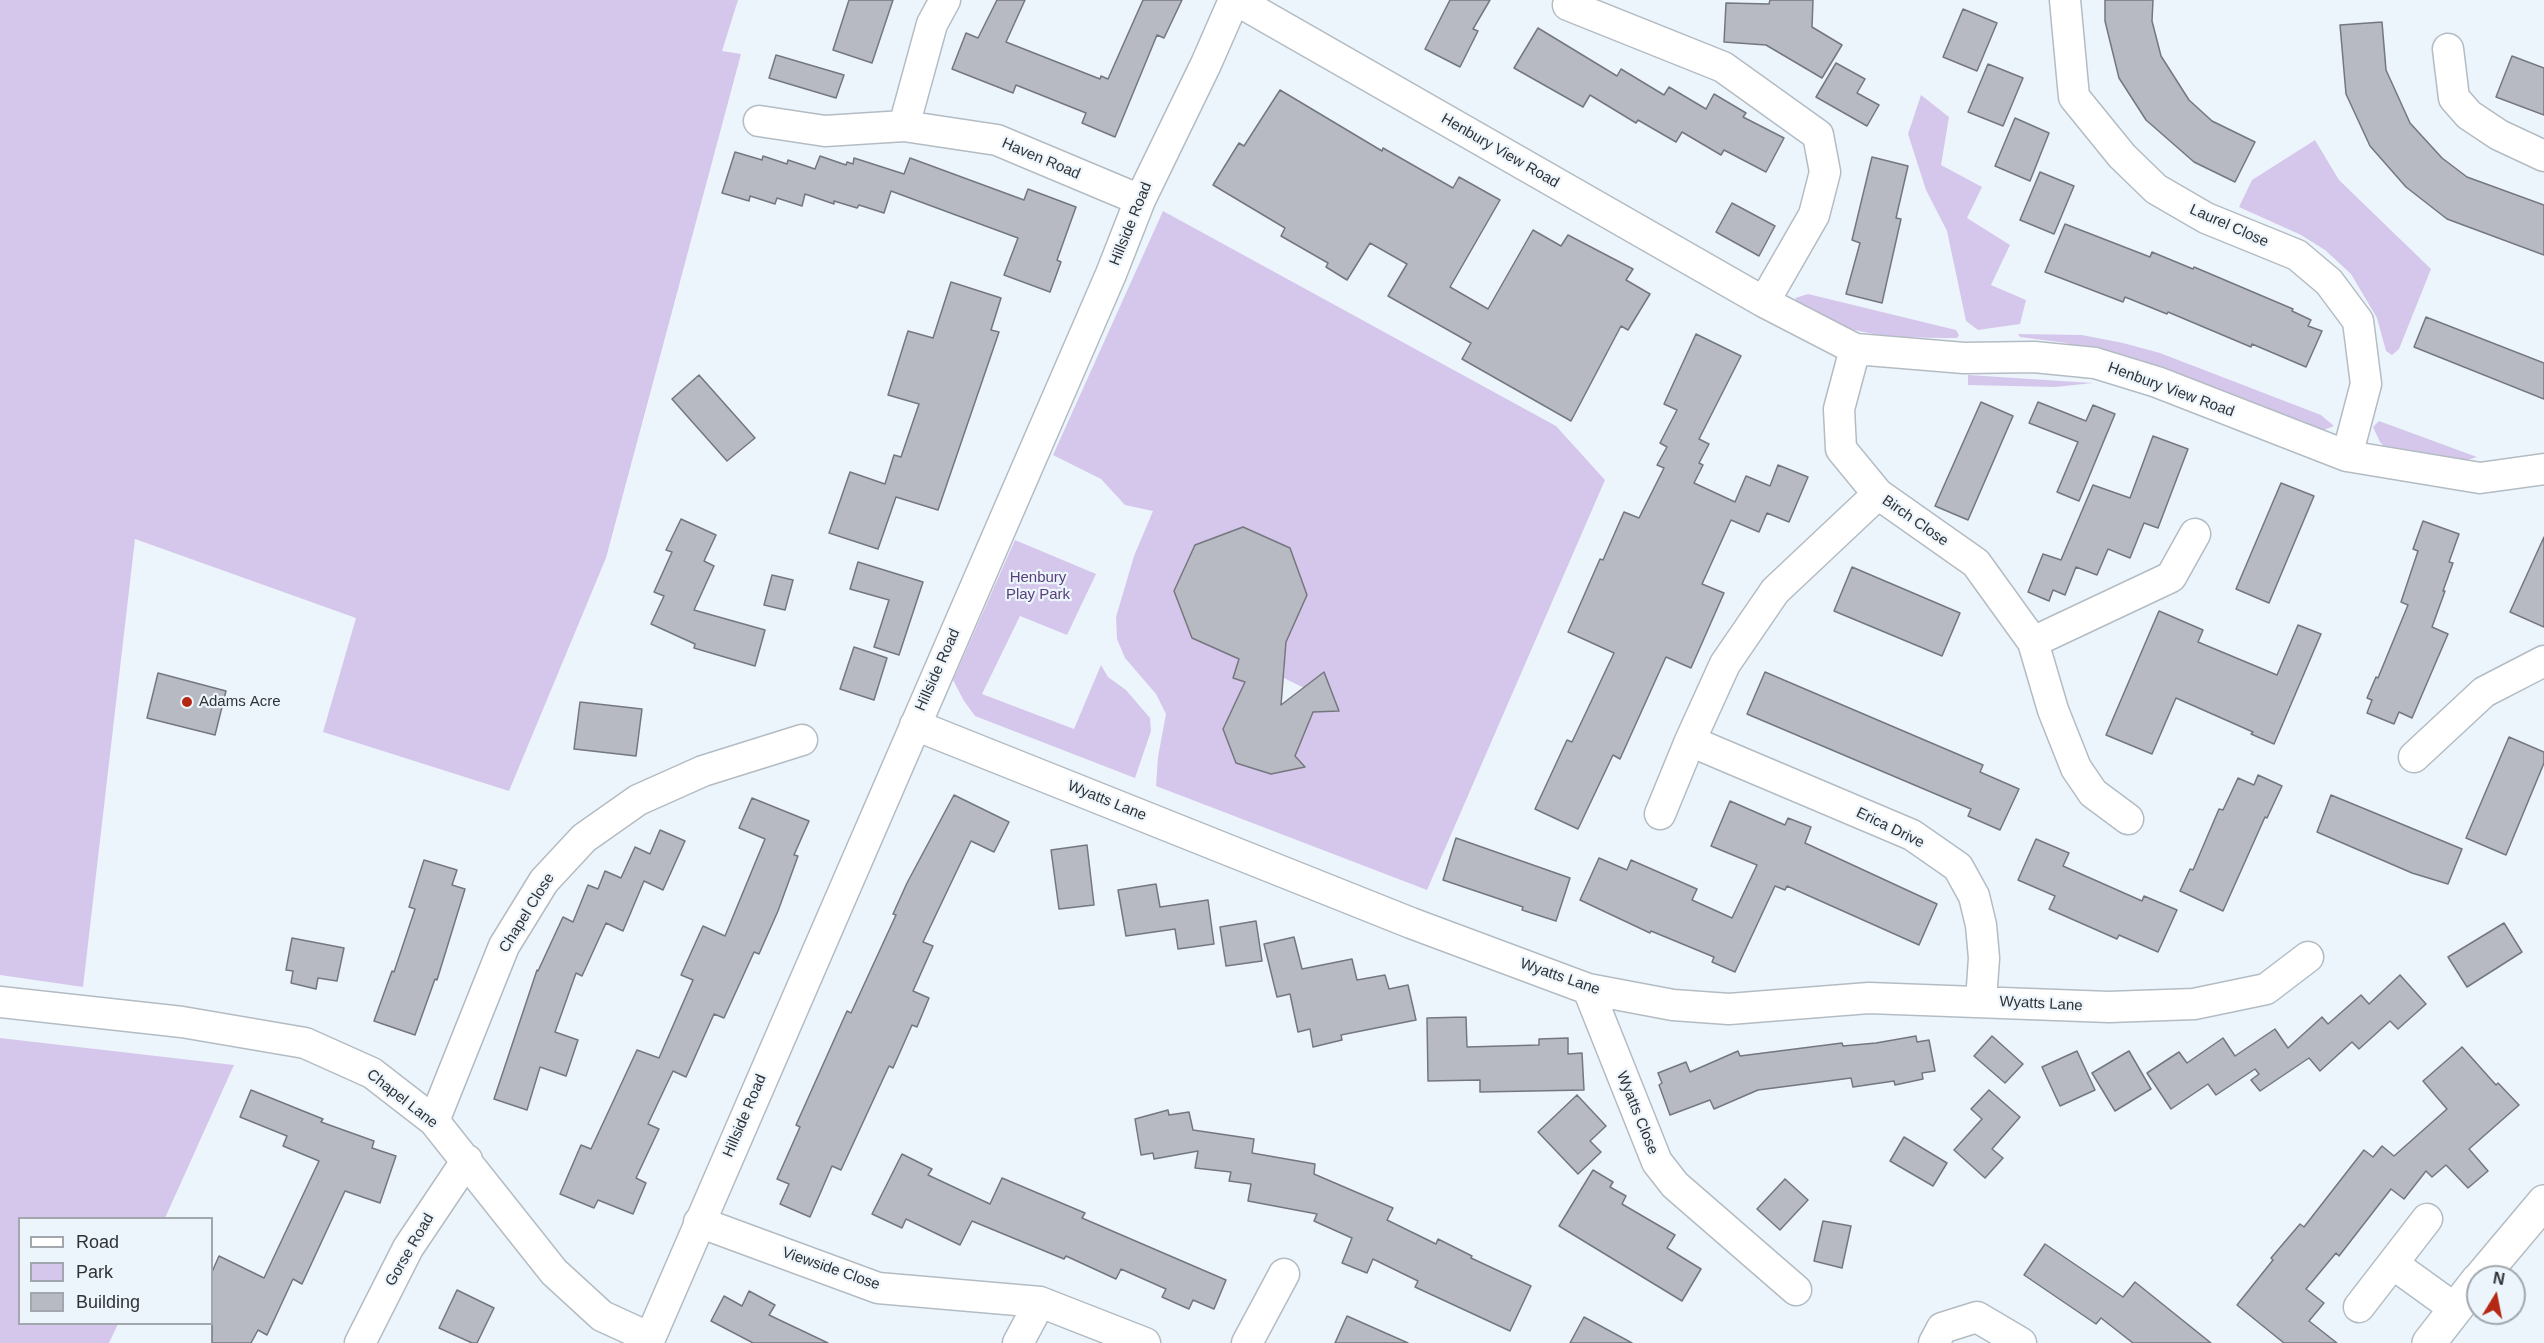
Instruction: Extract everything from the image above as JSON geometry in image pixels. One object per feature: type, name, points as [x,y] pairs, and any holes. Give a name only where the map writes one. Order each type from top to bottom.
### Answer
[{"type":"street","points":[[904,126],[932,24],[945,0]]},
{"type":"street","name":"Hillside Road","points":[[649,1341],[1111,274],[1140,200],[1235,0]]},
{"type":"street","name":"Henbury View Road","points":[[1235,0],[1764,302],[1855,349],[1965,358],[2034,357],[2095,363],[2157,382],[2347,456],[2480,478],[2544,469]]},
{"type":"street","name":"Laurel Close","points":[[2065,0],[2074,97],[2122,156],[2156,189],[2196,213],[2297,255],[2329,282],[2358,321],[2366,384],[2347,456]]},
{"type":"street","points":[[1568,5],[1724,67],[1818,135],[1825,172],[1814,215],[1764,302]]},
{"type":"street","points":[[2448,49],[2454,98],[2469,115],[2499,135],[2544,156]]},
{"type":"street","name":"Haven Road","points":[[759,121],[825,131],[904,126],[997,140],[1140,200]]},
{"type":"street","name":"Birch Close","points":[[1855,349],[1839,409],[1841,449],[1878,494],[1976,564],[2033,642],[2053,710],[2076,768],[2093,793],[2128,819]]},
{"type":"street","points":[[1660,814],[1725,664],[1775,591],[1878,494]]},
{"type":"street","points":[[2033,642],[2171,577],[2195,534]]},
{"type":"street","points":[[2414,757],[2484,692],[2544,661]]},
{"type":"street","name":"Wyatts Lane","points":[[915,725],[1411,924],[1588,989],[1673,1005],[1729,1008],[1869,998],[2109,1007],[2194,1004],[2265,989],[2308,957]]},
{"type":"street","name":"Chapel Close","points":[[434,1121],[504,946],[544,881],[584,838],[638,800],[703,771],[802,740]]},
{"type":"street","name":"Erica Drive","points":[[1690,741],[1912,835],[1958,867],[1974,896],[1981,925],[1984,958],[1980,1001]]},
{"type":"street","name":"Wyatts Close","points":[[1588,989],[1657,1162],[1675,1185],[1796,1290]]},
{"type":"street","name":"Chapel Lane","points":[[0,1002],[182,1022],[305,1043],[372,1073],[434,1121],[554,1272],[602,1316],[649,1341]]},
{"type":"street","name":"Gorse Road","points":[[360,1343],[408,1248],[467,1160]]},
{"type":"street","points":[[2491,1265],[2544,1202]]},
{"type":"street","points":[[2360,1307],[2427,1219]]},
{"type":"street","name":"Viewside Close","points":[[699,1222],[878,1288],[1040,1302],[1145,1343]]},
{"type":"street","points":[[2393,1264],[2454,1308]]},
{"type":"street","points":[[1247,1343],[1284,1274]]},
{"type":"street","points":[[2429,1343],[2466,1294]]},
{"type":"street","points":[[1018,1343],[1040,1302]]},
{"type":"street","points":[[1934,1343],[1942,1328],[1977,1317],[2021,1343]]},
{"type":"green space","points":[[0,0],[738,0],[722,51],[741,54],[606,558],[509,791],[323,732],[356,618],[135,539],[83,987],[0,975]]},
{"type":"green space","points":[[1921,95],[1949,117],[1941,165],[1982,187],[1967,218],[2010,245],[1991,285],[2026,300],[2020,324],[1978,330],[1966,321],[1947,231],[1926,190],[1908,134]]},
{"type":"green space","points":[[2315,140],[2339,180],[2431,269],[2399,349],[2392,355],[2386,351],[2377,318],[2351,274],[2325,250],[2301,235],[2239,207],[2252,180]]},
{"type":"green space","points":[[1163,211],[1556,426],[1605,480],[1427,890],[1156,786],[1158,757],[1166,714],[1156,694],[1125,658],[1117,639],[1116,617],[1134,556],[1153,511],[1125,505],[1101,479],[1053,455]],"holes":[[[1243,527],[1290,548],[1307,595],[1286,642],[1284,678],[1304,688],[1295,756],[1304,767],[1271,774],[1236,763],[1223,729],[1245,682],[1233,678],[1239,659],[1192,638],[1174,591],[1195,545]]]},
{"type":"green space","points":[[1808,294],[1956,330],[1959,335],[1957,338],[1888,337],[1840,327],[1801,308],[1795,298]]},
{"type":"green space","points":[[2018,334],[2082,335],[2160,353],[2321,415],[2334,426],[2321,431],[2100,353],[2066,343],[2020,337]]},
{"type":"green space","points":[[1968,375],[2093,383],[2055,387],[1968,385]]},
{"type":"green space","points":[[2379,421],[2477,457],[2467,460],[2387,449],[2380,442],[2373,427]]},
{"type":"green space","name":"Henbury Play Park","points":[[1015,540],[1096,574],[1067,635],[1020,616],[982,694],[1074,729],[1101,665],[1108,677],[1126,690],[1150,718],[1151,731],[1135,778],[975,716],[953,680]]},
{"type":"green space","points":[[0,1038],[234,1065],[165,1217],[18,1217],[18,1325],[118,1325],[109,1343],[0,1343]]},
{"type":"building","points":[[849,0],[893,0],[872,63],[833,50]]},
{"type":"building","points":[[997,0],[1025,0],[1006,42],[1100,79],[1101,76],[1108,79],[1143,0],[1182,0],[1164,38],[1157,35],[1115,137],[1082,123],[1086,113],[1016,85],[1013,93],[952,69],[966,33],[978,38]]},
{"type":"building","points":[[1450,0],[1490,0],[1473,29],[1478,31],[1460,67],[1425,49]]},
{"type":"building","points":[[1770,0],[1813,0],[1812,27],[1842,45],[1822,78],[1766,45],[1724,42],[1726,3],[1769,4]]},
{"type":"building","points":[[2105,0],[2153,0],[2152,21],[2161,56],[2189,100],[2212,121],[2255,142],[2235,182],[2194,162],[2146,120],[2119,78],[2105,21]]},
{"type":"building","points":[[1963,9],[1997,23],[1977,71],[1943,57]]},
{"type":"building","points":[[2382,22],[2386,70],[2410,123],[2442,158],[2467,177],[2544,205],[2544,255],[2447,219],[2406,187],[2370,146],[2346,94],[2340,25]]},
{"type":"building","points":[[1538,28],[1617,76],[1621,69],[1664,95],[1669,87],[1706,109],[1714,94],[1746,113],[1743,117],[1784,138],[1766,172],[1724,150],[1721,155],[1682,132],[1676,142],[1638,120],[1636,123],[1590,95],[1583,107],[1514,68]]},
{"type":"building","points":[[776,55],[844,75],[836,98],[769,78]]},
{"type":"building","points":[[2512,56],[2544,68],[2544,115],[2496,97]]},
{"type":"building","points":[[1836,63],[1865,79],[1857,93],[1879,105],[1867,126],[1816,97]]},
{"type":"building","points":[[1988,64],[2023,78],[2003,126],[1968,112]]},
{"type":"building","points":[[1280,90],[1382,151],[1383,148],[1453,188],[1459,177],[1500,200],[1450,287],[1488,309],[1533,230],[1561,246],[1568,235],[1633,269],[1626,280],[1650,294],[1628,330],[1621,326],[1571,421],[1462,359],[1471,343],[1388,296],[1407,264],[1370,243],[1347,280],[1326,267],[1328,263],[1281,236],[1285,228],[1213,185],[1239,143],[1244,146]]},
{"type":"building","points":[[2015,118],[2049,133],[2030,181],[1995,166]]},
{"type":"building","points":[[735,152],[762,160],[763,156],[787,164],[788,160],[815,169],[820,156],[846,165],[847,162],[853,164],[854,158],[904,174],[910,158],[1024,200],[1028,189],[1076,207],[1057,260],[1061,262],[1050,292],[1004,275],[1018,238],[891,191],[884,213],[859,205],[857,208],[834,201],[834,204],[805,194],[802,206],[777,198],[775,204],[750,196],[749,201],[722,193]]},
{"type":"building","points":[[1872,157],[1908,166],[1896,218],[1901,219],[1882,303],[1846,294],[1860,243],[1852,240]]},
{"type":"building","points":[[2040,172],[2074,186],[2054,234],[2020,220]]},
{"type":"building","points":[[1732,203],[1775,226],[1759,256],[1716,232]]},
{"type":"building","points":[[2065,224],[2150,257],[2152,252],[2193,269],[2194,267],[2293,309],[2292,311],[2311,320],[2308,326],[2322,331],[2306,367],[2168,312],[2167,314],[2125,297],[2123,302],[2045,272]]},
{"type":"building","points":[[951,282],[1001,298],[991,330],[999,332],[938,510],[896,497],[878,549],[829,533],[850,472],[885,484],[894,455],[901,457],[919,404],[888,395],[908,331],[933,338]]},
{"type":"building","points":[[2426,317],[2544,363],[2544,399],[2414,347]]},
{"type":"building","points":[[1696,334],[1741,356],[1699,439],[1709,444],[1699,463],[1703,465],[1694,483],[1735,502],[1746,476],[1770,486],[1778,465],[1808,477],[1789,522],[1767,513],[1759,532],[1731,520],[1702,584],[1724,593],[1691,668],[1666,657],[1620,759],[1613,755],[1578,829],[1535,809],[1567,740],[1572,742],[1614,653],[1568,632],[1600,559],[1603,560],[1624,512],[1639,518],[1664,468],[1657,465],[1667,447],[1660,443],[1677,410],[1664,404]]},
{"type":"building","points":[[699,375],[755,438],[727,461],[672,399]]},
{"type":"building","points":[[1981,402],[2013,416],[1968,520],[1935,506]]},
{"type":"building","points":[[2038,402],[2086,421],[2093,405],[2115,414],[2079,501],[2057,492],[2078,442],[2029,423]]},
{"type":"building","points":[[2153,436],[2188,449],[2158,528],[2144,523],[2130,558],[2108,549],[2097,575],[2076,567],[2065,595],[2053,590],[2049,601],[2028,592],[2043,554],[2061,560],[2093,485],[2130,498]]},
{"type":"building","points":[[2281,483],[2314,496],[2269,603],[2236,589]]},
{"type":"building","points":[[681,519],[716,535],[704,561],[714,566],[694,610],[765,630],[755,666],[694,648],[695,644],[651,624],[664,596],[654,592],[672,552],[666,550]]},
{"type":"building","points":[[2423,521],[2459,534],[2449,562],[2453,563],[2443,591],[2445,591],[2432,627],[2448,634],[2412,718],[2399,712],[2394,724],[2367,713],[2372,700],[2367,698],[2376,677],[2378,678],[2408,605],[2401,602],[2418,551],[2413,549]]},
{"type":"building","points":[[1243,527],[1290,548],[1307,595],[1286,642],[1281,705],[1324,672],[1339,711],[1313,712],[1295,756],[1305,767],[1271,774],[1236,763],[1223,729],[1245,682],[1233,678],[1239,659],[1192,638],[1174,591],[1195,545]]},
{"type":"building","points":[[2544,537],[2544,627],[2510,612]]},
{"type":"building","points":[[858,562],[923,582],[899,655],[874,647],[889,600],[850,589]]},
{"type":"building","points":[[1852,567],[1960,613],[1942,656],[1834,611]]},
{"type":"building","points":[[772,575],[793,580],[785,610],[764,605]]},
{"type":"building","points":[[2159,611],[2203,630],[2198,642],[2277,675],[2298,625],[2321,634],[2274,744],[2251,734],[2253,732],[2176,698],[2152,754],[2106,735]]},
{"type":"building","points":[[854,647],[887,658],[874,700],[840,689]]},
{"type":"building","points":[[1765,672],[1983,765],[1980,772],[2019,789],[2000,830],[1968,816],[1971,809],[1747,714]]},
{"type":"building","name":"Adams Acre","points":[[158,673],[226,691],[215,735],[147,718]]},
{"type":"building","points":[[580,702],[642,709],[636,756],[574,749]]},
{"type":"building","points":[[2509,737],[2544,752],[2544,763],[2506,855],[2466,838]]},
{"type":"building","points":[[2258,775],[2282,786],[2267,818],[2265,817],[2223,911],[2180,891],[2190,869],[2193,870],[2219,809],[2223,810],[2238,778],[2254,785]]},
{"type":"building","points":[[954,795],[1009,822],[994,852],[971,841],[923,942],[933,946],[913,991],[929,998],[917,1027],[912,1025],[893,1068],[889,1066],[841,1170],[832,1166],[810,1217],[780,1204],[789,1184],[777,1179],[800,1127],[796,1125],[847,1011],[851,1013],[896,915],[893,914],[907,883]]},
{"type":"building","points":[[2331,795],[2462,849],[2448,884],[2412,873],[2317,832]]},
{"type":"building","points":[[752,798],[809,821],[794,855],[798,856],[778,911],[759,954],[754,952],[724,1018],[714,1014],[686,1077],[673,1071],[648,1124],[659,1129],[636,1178],[646,1183],[633,1214],[598,1200],[594,1208],[560,1194],[581,1145],[591,1149],[637,1050],[659,1058],[693,980],[681,975],[703,926],[725,936],[765,839],[739,828]]},
{"type":"building","points":[[1730,801],[1785,825],[1788,818],[1811,827],[1805,843],[1937,904],[1919,945],[1787,886],[1785,890],[1775,886],[1735,972],[1712,962],[1714,957],[1651,931],[1650,933],[1580,900],[1599,858],[1627,870],[1631,860],[1697,889],[1692,900],[1732,918],[1757,865],[1711,846]]},
{"type":"building","points":[[660,830],[685,841],[663,890],[644,881],[623,931],[606,923],[582,976],[576,973],[555,1032],[578,1040],[566,1076],[540,1067],[527,1110],[494,1099],[537,970],[563,917],[573,922],[588,885],[598,889],[605,871],[621,878],[635,847],[650,854]]},
{"type":"building","points":[[1456,838],[1570,878],[1556,921],[1522,910],[1523,907],[1443,880]]},
{"type":"building","points":[[2036,839],[2069,853],[2063,866],[2142,901],[2144,896],[2177,910],[2158,952],[2119,935],[2117,939],[2049,909],[2055,896],[2018,880]]},
{"type":"building","points":[[1087,845],[1094,905],[1059,909],[1051,850]]},
{"type":"building","points":[[424,860],[457,870],[452,885],[465,889],[437,980],[435,979],[415,1035],[374,1021],[392,971],[394,972],[415,909],[409,907]]},
{"type":"building","points":[[1156,884],[1160,907],[1208,900],[1214,944],[1178,949],[1175,929],[1126,936],[1118,890]]},
{"type":"building","points":[[1256,921],[1262,961],[1226,966],[1220,927]]},
{"type":"building","points":[[2504,923],[2522,952],[2467,987],[2448,957]]},
{"type":"building","points":[[1294,937],[1302,969],[1352,959],[1357,980],[1385,975],[1389,989],[1408,985],[1416,1020],[1341,1035],[1342,1040],[1313,1047],[1310,1029],[1298,1032],[1290,994],[1277,997],[1264,944]]},
{"type":"building","points":[[292,938],[344,948],[337,981],[318,978],[316,989],[291,983],[293,971],[286,970]]},
{"type":"building","points":[[2400,975],[2426,1004],[2398,1029],[2390,1021],[2359,1049],[2352,1042],[2320,1071],[2309,1058],[2260,1091],[2251,1080],[2259,1074],[2255,1069],[2216,1095],[2208,1084],[2171,1109],[2147,1073],[2179,1052],[2187,1063],[2223,1038],[2235,1056],[2275,1029],[2288,1048],[2322,1017],[2328,1024],[2361,995],[2369,1004]]},
{"type":"building","points":[[1466,1017],[1467,1047],[1539,1045],[1539,1039],[1568,1038],[1568,1054],[1582,1053],[1584,1090],[1480,1092],[1480,1080],[1428,1081],[1427,1018]]},
{"type":"building","points":[[1916,1036],[1917,1042],[1929,1040],[1935,1071],[1922,1073],[1923,1079],[1895,1085],[1894,1081],[1853,1087],[1851,1078],[1758,1090],[1714,1109],[1710,1100],[1670,1115],[1659,1085],[1662,1083],[1658,1073],[1686,1062],[1690,1072],[1738,1051],[1740,1056],[1842,1043],[1843,1046],[1876,1043]]},
{"type":"building","points":[[1992,1036],[2023,1064],[2005,1083],[1974,1056]]},
{"type":"building","points":[[2462,1047],[2496,1085],[2498,1083],[2519,1105],[2469,1149],[2488,1171],[2468,1188],[2446,1165],[2432,1177],[2426,1171],[2404,1199],[2391,1189],[2339,1256],[2336,1253],[2306,1289],[2324,1303],[2309,1321],[2337,1343],[2284,1343],[2237,1305],[2273,1260],[2271,1258],[2300,1224],[2304,1227],[2364,1150],[2373,1157],[2382,1146],[2394,1156],[2447,1109],[2423,1081]]},
{"type":"building","points":[[2077,1051],[2095,1090],[2060,1106],[2042,1067]]},
{"type":"building","points":[[2129,1051],[2151,1089],[2115,1111],[2092,1073]]},
{"type":"building","points":[[251,1090],[323,1119],[321,1122],[374,1141],[372,1148],[396,1156],[380,1203],[345,1191],[302,1284],[293,1279],[267,1335],[258,1330],[251,1343],[212,1343],[213,1270],[219,1256],[264,1278],[319,1161],[283,1146],[287,1136],[240,1117]]},
{"type":"building","points":[[1989,1090],[2020,1117],[1992,1149],[2003,1158],[1985,1178],[1954,1150],[1982,1119],[1971,1109]]},
{"type":"building","points":[[1577,1095],[1606,1126],[1590,1141],[1601,1152],[1578,1174],[1538,1132]]},
{"type":"building","points":[[1168,1110],[1169,1115],[1189,1112],[1193,1130],[1254,1139],[1252,1153],[1315,1164],[1314,1174],[1393,1208],[1387,1220],[1436,1244],[1438,1239],[1472,1256],[1471,1258],[1531,1286],[1510,1331],[1415,1287],[1418,1281],[1373,1259],[1367,1273],[1342,1263],[1352,1238],[1314,1221],[1317,1214],[1248,1201],[1251,1184],[1229,1181],[1231,1172],[1195,1168],[1198,1151],[1154,1159],[1153,1153],[1141,1155],[1135,1119]]},
{"type":"building","points":[[1904,1137],[1947,1163],[1933,1186],[1890,1161]]},
{"type":"building","points":[[902,1154],[932,1169],[928,1175],[990,1204],[1002,1178],[1085,1213],[1082,1218],[1226,1280],[1214,1309],[1193,1300],[1189,1309],[1162,1297],[1166,1289],[1121,1269],[1116,1279],[1066,1256],[1064,1259],[972,1221],[960,1245],[906,1219],[902,1228],[872,1214]]},
{"type":"building","points":[[1593,1170],[1613,1182],[1610,1187],[1626,1196],[1622,1204],[1675,1235],[1667,1248],[1701,1269],[1682,1301],[1559,1226]]},
{"type":"building","points":[[1785,1179],[1808,1200],[1780,1230],[1757,1209]]},
{"type":"building","points":[[1823,1221],[1851,1226],[1842,1268],[1814,1261]]},
{"type":"building","points":[[2045,1244],[2123,1297],[2135,1282],[2211,1343],[2133,1343],[2101,1318],[2096,1324],[2024,1275]]},
{"type":"building","points":[[457,1290],[494,1308],[477,1343],[472,1343],[439,1328]]},
{"type":"building","points":[[749,1291],[775,1305],[769,1315],[828,1343],[753,1343],[711,1321],[724,1296],[742,1306]]},
{"type":"building","points":[[1347,1316],[1408,1343],[1335,1343]]},
{"type":"building","points":[[1584,1317],[1632,1343],[1570,1343]]},
{"type":"place","name":"Adams Acre","points":[[187,702]]}]
